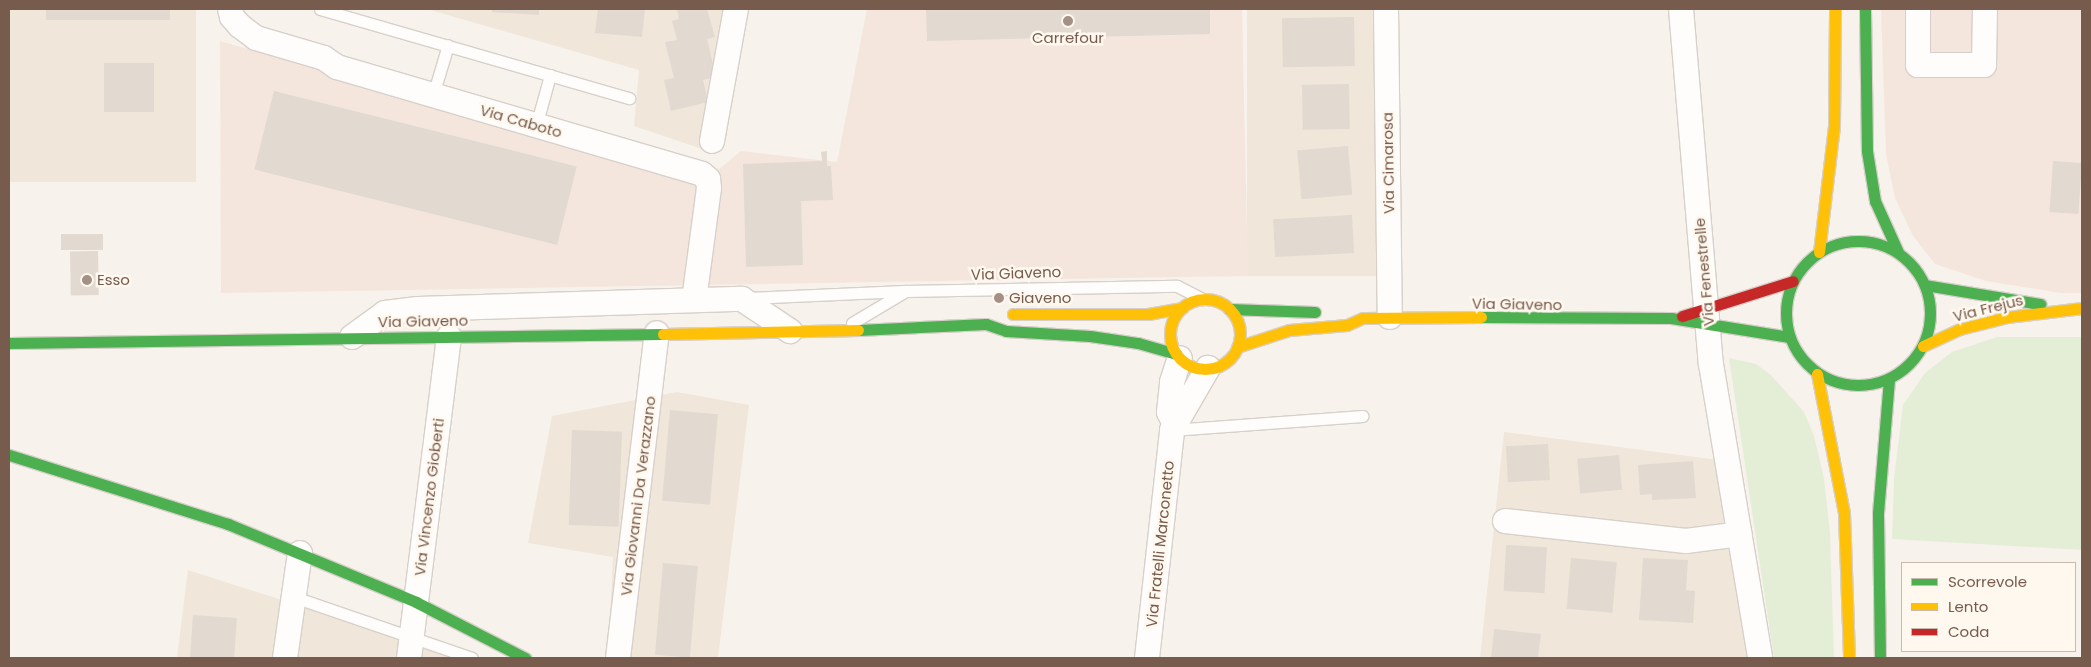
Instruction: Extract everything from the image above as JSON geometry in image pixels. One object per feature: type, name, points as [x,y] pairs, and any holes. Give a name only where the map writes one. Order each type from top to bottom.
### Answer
[{"type":"main road","points":[[1819,252],[1834,126],[1835,9]]},
{"type":"main road","points":[[1865,9],[1867,151],[1875,201],[1898,252],[1913,266],[1925,285],[1931,314],[1923,346],[1914,360],[1889,379],[1868,385],[1844,384],[1817,374],[1803,360],[1789,337],[1785,313],[1793,281],[1819,252],[1857,240],[1871,242],[1898,252]]},
{"type":"main road","name":"Via Giaveno","points":[[1708,317],[1793,281]]},
{"type":"main road","name":"Via Frejus","points":[[1925,285],[2064,308]]},
{"type":"main road","points":[[1230,310],[1238,325],[1237,347],[1224,362],[1208,368],[1192,366],[1178,356],[1171,328],[1182,308],[1203,299],[1214,300],[1230,310],[1284,313],[1330,312]]},
{"type":"main road","name":"Via Giaveno","points":[[986,324],[1006,314],[1148,314],[1182,308]]},
{"type":"main road","name":"Via Frejus","points":[[1923,346],[1960,329],[2007,317],[2064,308],[2082,308]]},
{"type":"main road","name":"Via Giaveno","points":[[1349,311],[1363,318]]},
{"type":"main road","name":"Via Giaveno","points":[[1237,347],[1289,330],[1348,325],[1363,318],[1390,317],[1708,317],[1789,337]]},
{"type":"main road","name":"Via Giaveno","points":[[9,343],[838,331],[986,324],[1006,331],[1090,336],[1138,343],[1178,356]]},
{"type":"main road","points":[[1817,374],[1844,513],[1849,658]]},
{"type":"main road","points":[[1880,658],[1878,513],[1889,379]]},
{"type":"main road","points":[[9,455],[228,524],[416,602],[525,658]]},
{"type":"street","name":"Via Caboto","points":[[230,9],[232,17],[240,26],[256,38],[324,58],[337,67],[693,170],[708,179],[709,188],[694,300]]},
{"type":"street","points":[[712,141],[736,9]]},
{"type":"street","name":"Via Cimarosa","points":[[1386,9],[1390,317]]},
{"type":"street","name":"Via Fenestrelle","points":[[1680,9],[1711,364],[1760,658]]},
{"type":"street","points":[[1918,9],[1918,65],[1984,65],[1985,9]]},
{"type":"street","points":[[352,337],[385,313],[418,309],[742,299],[790,331]]},
{"type":"street","name":"Via Giovanni Da Verazzano","points":[[618,658],[657,333]]},
{"type":"street","name":"Via Vincenzo Gioberti","points":[[411,648],[448,336]]},
{"type":"street","name":"Via Fratelli Marconetto","points":[[1148,658],[1173,426],[1169,412],[1170,397],[1178,356]]},
{"type":"street","points":[[1173,426],[1183,414],[1208,368]]},
{"type":"street","points":[[1505,521],[1686,541],[1740,534]]},
{"type":"street","points":[[285,658],[300,553]]},
{"type":"lane","points":[[320,9],[629,98]]},
{"type":"lane","points":[[433,95],[448,45]]},
{"type":"lane","points":[[536,126],[550,75]]},
{"type":"lane","name":"Via Giaveno","points":[[838,331],[906,291],[1177,286],[1203,299]]},
{"type":"lane","points":[[742,299],[906,291]]},
{"type":"lane","points":[[1173,426],[1362,416]]},
{"type":"lane","points":[[294,597],[411,648],[472,658]]},
{"type":"shaded area","points":[[9,9],[196,9],[196,182],[9,182]]},
{"type":"shaded area","points":[[427,9],[730,9],[705,150],[634,126],[639,70]]},
{"type":"shaded area","points":[[867,9],[1242,9],[1248,276],[221,293],[220,41],[304,65],[433,95],[707,179],[741,151],[837,162]]},
{"type":"shaded area","points":[[1247,9],[1383,9],[1383,276],[1247,276]]},
{"type":"shaded area","points":[[1881,9],[2082,9],[2082,293],[2061,293],[1986,281],[1935,264],[1913,236],[1895,198],[1886,154]]},
{"type":"shaded area","points":[[677,392],[749,405],[718,658],[608,658],[613,557],[528,543],[552,416]]},
{"type":"shaded area","points":[[1504,432],[1726,461],[1760,658],[1480,658]]},
{"type":"shaded area","points":[[188,570],[464,658],[177,658]]},
{"type":"green space","points":[[1997,337],[2082,337],[2082,550],[1892,539],[1894,478],[1903,405],[1925,373],[1952,352]]},
{"type":"green space","points":[[1729,358],[1756,364],[1771,375],[1804,412],[1814,436],[1824,478],[1830,533],[1834,658],[1774,658]]},
{"type":"building","points":[[46,9],[170,9],[170,20],[46,20]]},
{"type":"building","points":[[492,9],[539,9],[539,15],[492,12]]},
{"type":"building","points":[[598,9],[645,9],[642,37],[595,33]]},
{"type":"building","points":[[677,9],[707,9],[715,37],[707,39],[716,77],[703,80],[708,102],[671,111],[664,80],[674,78],[665,42],[677,40],[672,21],[679,19]]},
{"type":"building","name":"Carrefour","points":[[926,9],[1210,9],[1210,34],[927,41]]},
{"type":"building","points":[[1354,17],[1355,66],[1283,67],[1282,18]]},
{"type":"building","points":[[104,63],[154,63],[154,112],[104,112]]},
{"type":"building","points":[[1349,84],[1350,129],[1303,130],[1302,85]]},
{"type":"building","points":[[274,91],[577,166],[557,245],[254,170]]},
{"type":"building","points":[[1348,146],[1352,195],[1301,199],[1297,150]]},
{"type":"building","points":[[827,151],[827,166],[831,166],[833,200],[801,201],[803,265],[746,267],[743,164],[822,161],[821,152]]},
{"type":"building","points":[[2053,161],[2082,163],[2078,214],[2049,212]]},
{"type":"building","points":[[1352,215],[1354,253],[1275,257],[1273,219]]},
{"type":"building","points":[[61,234],[103,234],[103,250],[61,250]]},
{"type":"building","points":[[70,251],[98,251],[99,295],[71,295]]},
{"type":"building","points":[[670,410],[718,414],[710,505],[662,501]]},
{"type":"building","points":[[572,430],[622,432],[619,527],[569,525]]},
{"type":"building","points":[[1548,444],[1550,480],[1508,482],[1506,446]]},
{"type":"building","points":[[1619,455],[1622,490],[1580,494],[1577,459]]},
{"type":"building","points":[[1693,461],[1696,498],[1652,500],[1652,494],[1640,495],[1638,465]]},
{"type":"building","points":[[1506,545],[1547,547],[1545,593],[1504,591]]},
{"type":"building","points":[[1571,558],[1617,562],[1612,613],[1567,609]]},
{"type":"building","points":[[1643,558],[1688,560],[1686,590],[1695,591],[1693,623],[1639,620]]},
{"type":"building","points":[[663,563],[698,566],[690,658],[655,655]]},
{"type":"building","points":[[193,615],[237,618],[234,658],[190,658]]},
{"type":"building","points":[[1494,629],[1541,634],[1538,658],[1491,658]]},
{"type":"traffic: fast","points":[[1865,9],[1867,151],[1875,201],[1898,252]]},
{"type":"traffic: fast","points":[[1858,241],[1886,246],[1909,262],[1925,285],[1930,313],[1925,341],[1909,364],[1886,380],[1858,385],[1830,380],[1807,364],[1791,341],[1786,313],[1791,285],[1807,262],[1830,246],[1858,241]]},
{"type":"traffic: fast","points":[[1925,285],[2040,304]]},
{"type":"traffic: fast","points":[[1229,309],[1315,312]]},
{"type":"traffic: fast","points":[[1481,317],[1671,318],[1789,337]]},
{"type":"traffic: fast","points":[[858,330],[986,324],[1006,331],[1090,336],[1138,343],[1176,354]]},
{"type":"traffic: fast","points":[[9,343],[663,334]]},
{"type":"traffic: fast","points":[[1880,658],[1878,513],[1889,379]]},
{"type":"traffic: fast","points":[[9,455],[228,524],[416,602],[525,658]]},
{"type":"traffic: slow","points":[[1819,252],[1834,126],[1835,9]]},
{"type":"traffic: slow","points":[[1205,299],[1224,305],[1234,315],[1240,334],[1234,353],[1224,363],[1205,369],[1186,363],[1176,353],[1170,334],[1176,315],[1186,305],[1205,299]]},
{"type":"traffic: slow","points":[[1013,314],[1148,314],[1182,308]]},
{"type":"traffic: slow","points":[[1923,346],[1960,329],[2007,317],[2082,308]]},
{"type":"traffic: slow","points":[[1237,347],[1289,330],[1347,325],[1363,318],[1481,317]]},
{"type":"traffic: slow","points":[[663,334],[858,330]]},
{"type":"traffic: slow","points":[[1817,374],[1844,513],[1849,658]]},
{"type":"traffic: jam","points":[[1682,316],[1793,281]]},
{"type":"place","name":"Carrefour","points":[[1068,21]]},
{"type":"place","name":"Esso","points":[[87,280]]},
{"type":"place","name":"Giaveno","points":[[999,298]]}]
